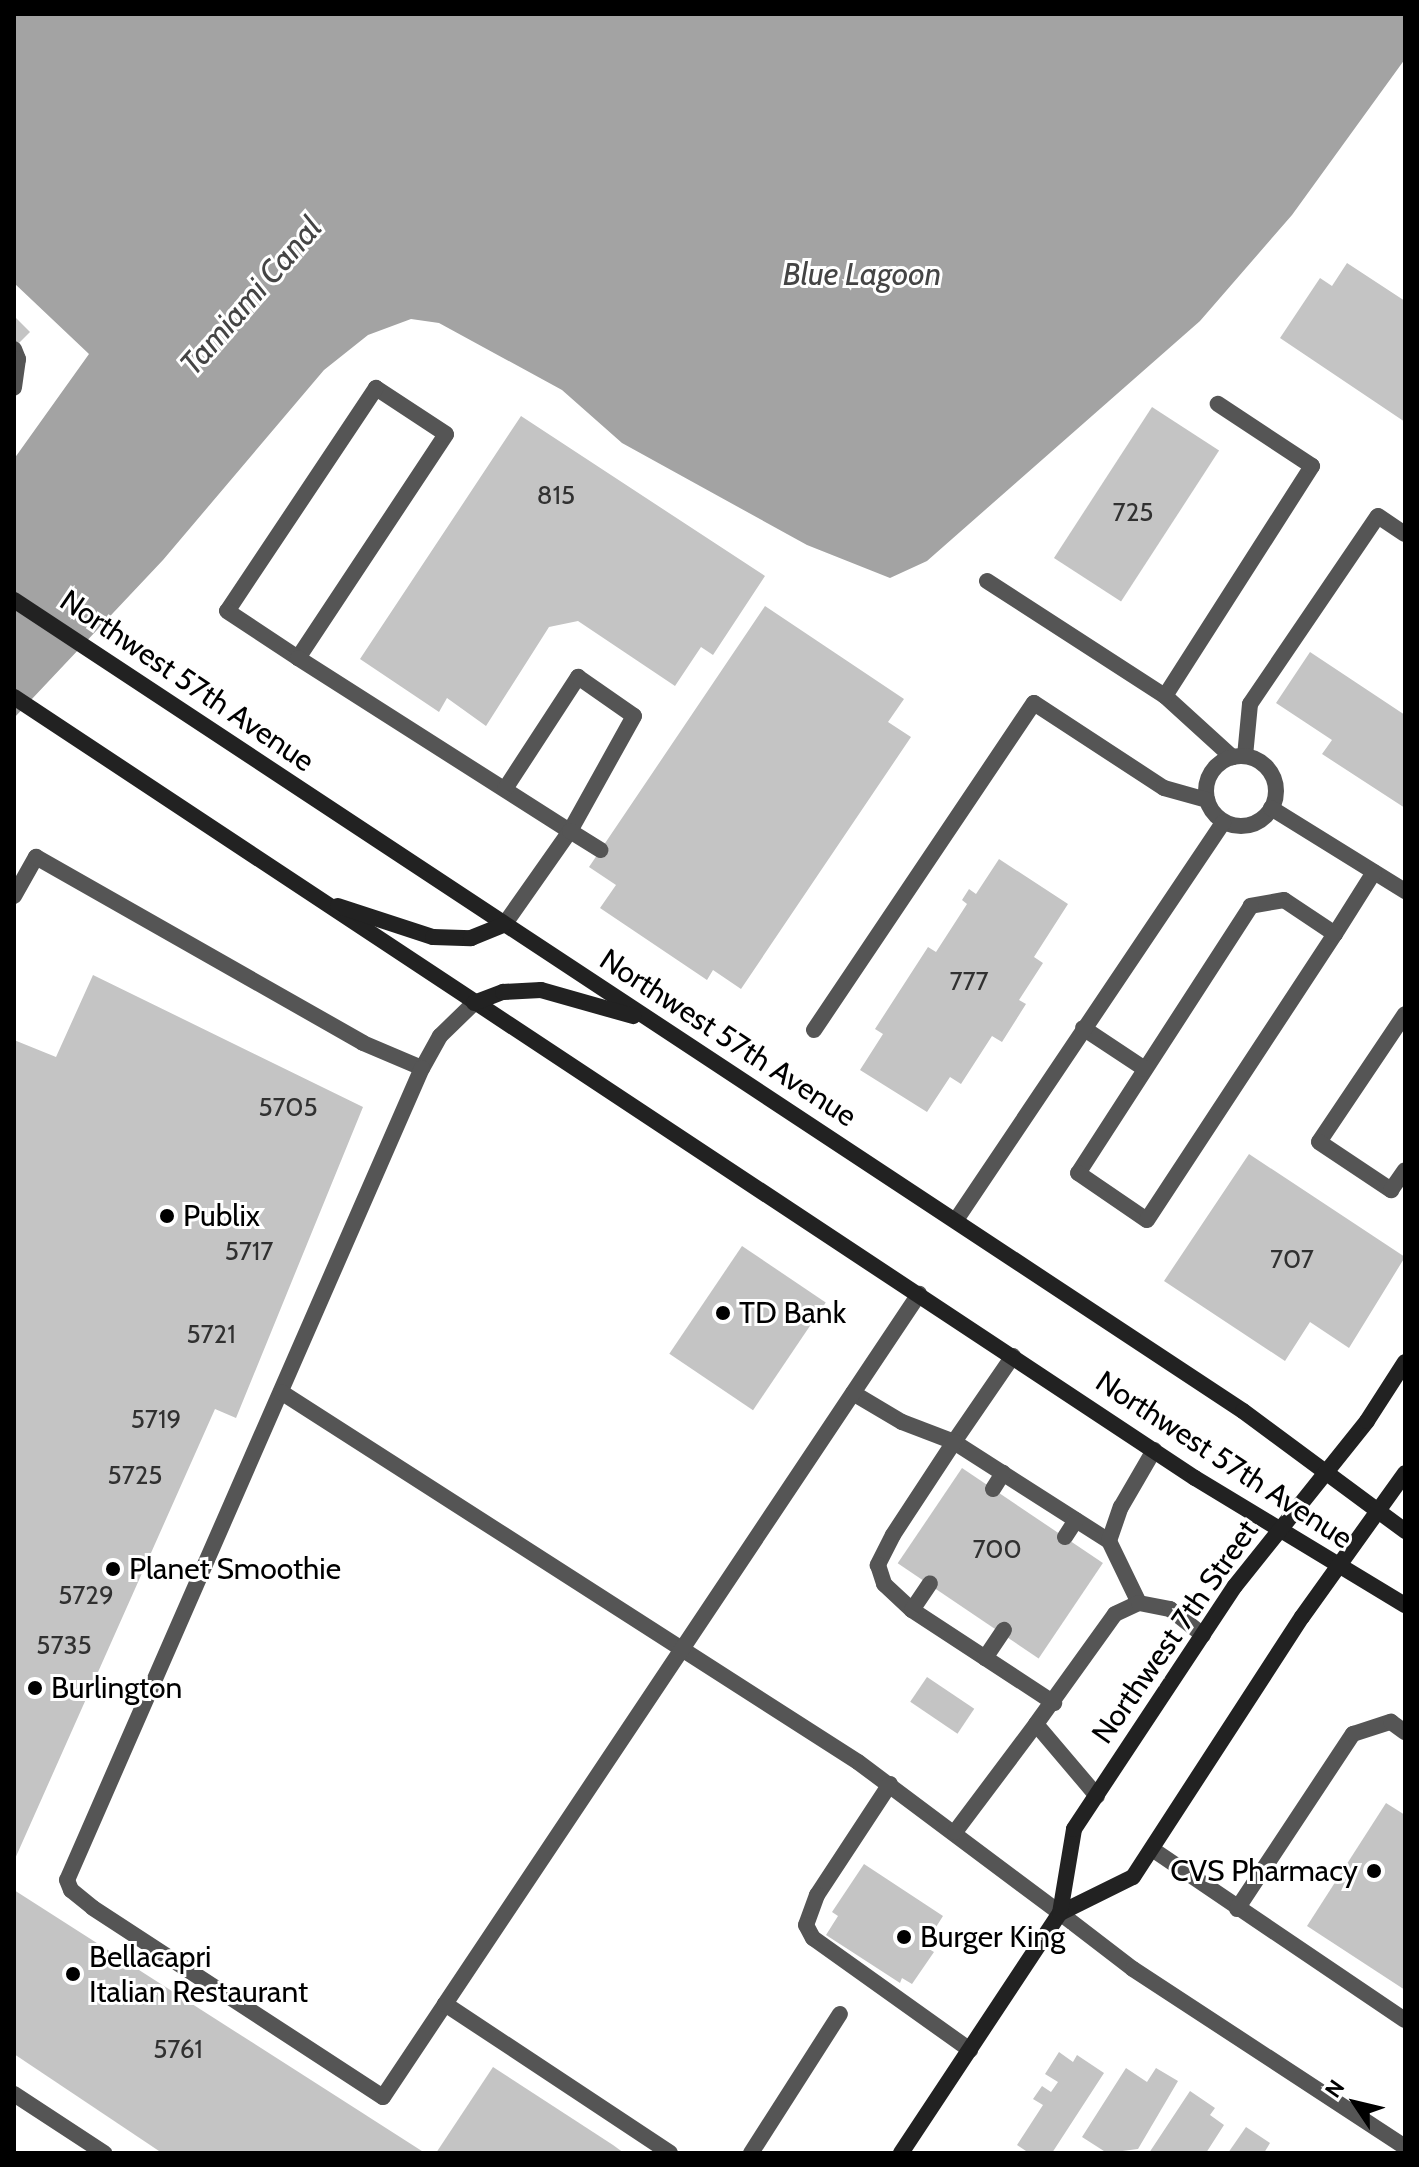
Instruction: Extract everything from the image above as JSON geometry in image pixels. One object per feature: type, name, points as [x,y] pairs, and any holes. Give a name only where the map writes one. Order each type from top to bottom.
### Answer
[{"type":"main road","name":"Northwest 57th Avenue","points":[[14,600],[956,1220],[1325,1471],[1405,1531]]},
{"type":"main road","name":"Northwest 57th Avenue","points":[[20,701],[1154,1450],[1405,1605]]},
{"type":"main road","points":[[318,899],[433,937],[471,938],[504,925]]},
{"type":"main road","points":[[474,1003],[503,992],[541,990],[650,1021]]},
{"type":"main road","name":"Northwest 7th Street","points":[[901,2153],[1060,1913],[1074,1829],[1203,1635],[1405,1362]]},
{"type":"main road","points":[[1060,1913],[1133,1877],[1339,1566],[1405,1473]]},
{"type":"street","points":[[14,349],[18,359],[14,388]]},
{"type":"street","points":[[298,658],[446,434],[376,388],[227,611],[298,658],[600,850]]},
{"type":"street","points":[[1165,696],[1312,466],[1218,404]]},
{"type":"street","points":[[1239,756],[1250,704],[1378,516],[1405,534]]},
{"type":"street","points":[[987,581],[1165,696],[1239,756],[1273,775],[1271,808],[1255,823],[1223,822]]},
{"type":"street","points":[[504,925],[570,831],[634,716],[578,677],[505,789]]},
{"type":"street","points":[[814,1030],[1034,703],[1164,788],[1207,800],[1223,822]]},
{"type":"street","points":[[1207,800],[1213,769],[1239,756]]},
{"type":"street","points":[[1271,808],[1405,891]]},
{"type":"street","points":[[956,1220],[1223,822]]},
{"type":"street","points":[[14,896],[36,857],[363,1043],[422,1068]]},
{"type":"street","points":[[1335,934],[1284,900],[1251,906],[1078,1173],[1147,1220],[1335,934],[1374,872]]},
{"type":"street","points":[[474,1003],[440,1036],[422,1068],[67,1880],[93,1908],[383,2097],[919,1294]]},
{"type":"street","points":[[1405,1014],[1319,1142],[1391,1190],[1405,1170]]},
{"type":"street","points":[[1083,1028],[1145,1069]]},
{"type":"street","points":[[1013,1356],[954,1442],[878,1565],[884,1584],[912,1610],[1054,1703]]},
{"type":"street","points":[[281,1392],[890,1784],[1133,1969],[1405,2147]]},
{"type":"street","points":[[853,1393],[902,1422],[954,1442],[1109,1541],[1139,1603]]},
{"type":"street","points":[[1109,1541],[1121,1507],[1154,1450]]},
{"type":"street","points":[[993,1489],[1003,1473]]},
{"type":"street","points":[[1065,1537],[1076,1520]]},
{"type":"street","points":[[912,1610],[930,1583]]},
{"type":"street","points":[[955,1832],[1054,1703],[1115,1614],[1139,1603],[1170,1609],[1203,1635]]},
{"type":"street","points":[[985,1658],[1004,1630]]},
{"type":"street","points":[[1237,1909],[1353,1734],[1391,1722],[1405,1732]]},
{"type":"street","points":[[1036,1724],[1097,1796]]},
{"type":"street","points":[[890,1784],[817,1895],[806,1925],[813,1938],[970,2050]]},
{"type":"street","points":[[1152,1849],[1405,2020]]},
{"type":"street","points":[[445,2004],[670,2153]]},
{"type":"street","points":[[751,2153],[840,2014]]},
{"type":"street","points":[[14,2094],[104,2153]]},
{"type":"water","name":"Blue Lagoon","points":[[14,14],[1405,14],[1405,59],[1292,215],[1200,321],[927,561],[890,578],[807,545],[622,443],[562,390],[439,323],[411,319],[368,335],[324,370],[163,560],[14,718],[14,459],[89,354],[14,283]]},
{"type":"building","points":[[1347,263],[1405,301],[1405,422],[1280,338],[1320,278],[1332,286]]},
{"type":"building","points":[[14,316],[30,332],[14,348]]},
{"type":"building","points":[[1152,407],[1219,451],[1121,602],[1054,558]]},
{"type":"building","points":[[521,416],[765,576],[713,655],[701,647],[675,686],[578,621],[549,627],[486,726],[447,698],[439,712],[360,659]]},
{"type":"building","points":[[765,606],[904,699],[888,722],[911,737],[741,989],[713,970],[707,980],[600,908],[616,885],[589,867]]},
{"type":"building","points":[[1310,652],[1405,715],[1405,808],[1322,754],[1332,740],[1276,703]]},
{"type":"building","points":[[999,859],[1068,904],[1034,957],[1043,963],[1019,1000],[1026,1004],[1002,1042],[992,1036],[961,1084],[950,1077],[927,1112],[860,1070],[883,1034],[875,1029],[928,947],[936,952],[967,904],[962,900],[969,889],[976,894]]},
{"type":"building","points":[[93,975],[363,1107],[236,1418],[215,1409],[14,1861],[14,1040],[56,1057]]},
{"type":"building","points":[[1249,1154],[1405,1257],[1349,1348],[1310,1322],[1285,1361],[1164,1281]]},
{"type":"building","points":[[742,1246],[826,1302],[753,1410],[669,1354]]},
{"type":"building","points":[[962,1468],[1103,1563],[1039,1658],[898,1563]]},
{"type":"building","points":[[927,1677],[974,1709],[957,1734],[910,1702]]},
{"type":"building","name":"CVS Pharmacy","points":[[1386,1803],[1405,1815],[1405,1990],[1307,1926]]},
{"type":"building","points":[[864,1864],[943,1916],[924,1946],[934,1952],[912,1984],[902,1978],[900,1983],[826,1935],[838,1916],[832,1912]]},
{"type":"building","points":[[14,1890],[425,2153],[162,2153],[14,2054]]},
{"type":"building","points":[[1059,2052],[1073,2062],[1077,2055],[1104,2073],[1052,2153],[1029,2153],[1017,2145],[1043,2105],[1033,2099],[1042,2086],[1051,2092],[1058,2082],[1045,2074]]},
{"type":"building","points":[[493,2067],[613,2145],[624,2153],[436,2153]]},
{"type":"building","points":[[1126,2068],[1147,2082],[1156,2068],[1178,2081],[1138,2149],[1107,2153],[1082,2137]]},
{"type":"building","points":[[1190,2091],[1215,2108],[1210,2115],[1224,2125],[1206,2153],[1149,2153]]},
{"type":"building","points":[[1246,2127],[1270,2143],[1264,2153],[1228,2153]]},
{"type":"place","name":"Publix","points":[[167,1216]]},
{"type":"place","name":"TD Bank","points":[[723,1313]]},
{"type":"place","name":"Planet Smoothie","points":[[113,1569]]},
{"type":"place","name":"Burlington","points":[[35,1688]]},
{"type":"place","name":"CVS Pharmacy","points":[[1374,1871]]},
{"type":"place","name":"Burger King","points":[[904,1937]]},
{"type":"place","name":"Bellacapri Italian Restaurant","points":[[73,1974]]},
{"type":"water label","name":"Tamiami Canal","points":[[251,296]]}]
